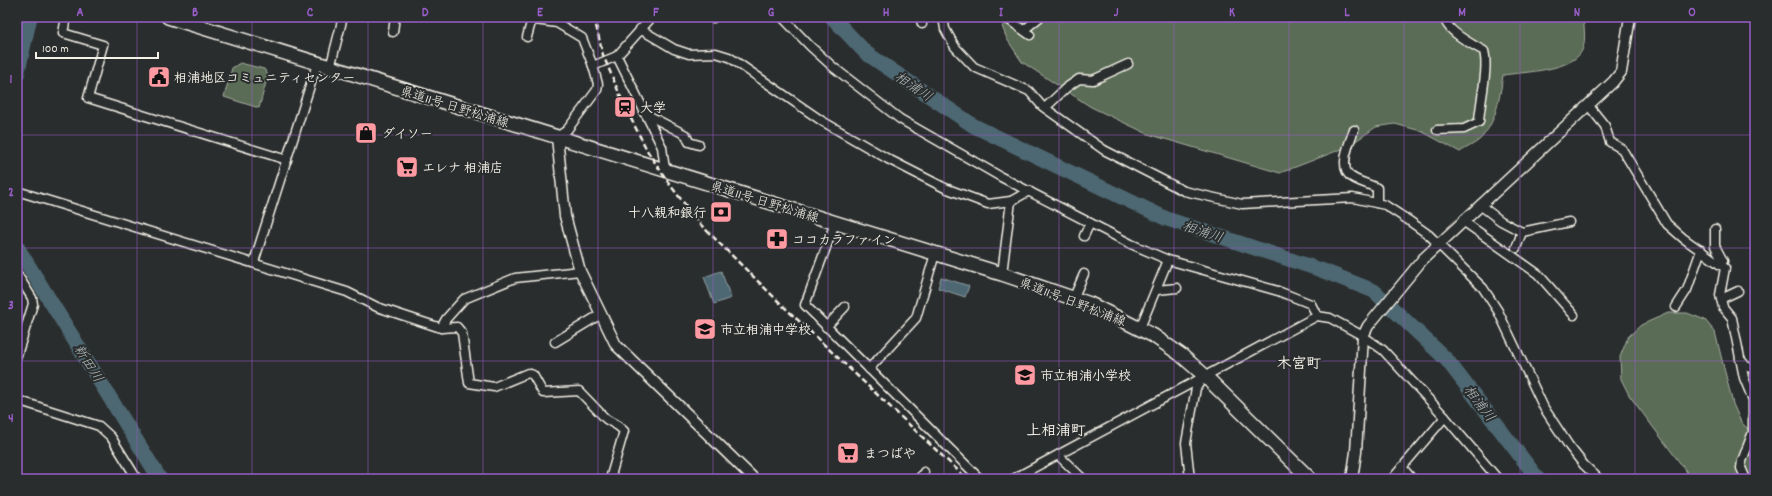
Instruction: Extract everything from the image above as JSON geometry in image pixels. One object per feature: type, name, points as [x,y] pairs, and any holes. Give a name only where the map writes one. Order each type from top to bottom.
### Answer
[{"type":"main road","name":"県道11号 日野松浦線","points":[[168,17],[1002,274],[1096,307],[1140,328],[1181,355],[1205,376],[1310,479]]},
{"type":"street","points":[[66,17],[63,33],[103,45],[88,98],[287,160]]},
{"type":"street","points":[[330,68],[343,17]]},
{"type":"street","points":[[393,32],[395,17]]},
{"type":"street","points":[[594,66],[617,56],[652,17]]},
{"type":"street","points":[[782,17],[833,67],[900,119],[1029,191],[1131,244],[1168,260],[1278,291],[1312,304],[1317,316]]},
{"type":"street","points":[[943,17],[945,30],[955,47],[974,67],[1029,91],[1044,108],[1104,150],[1184,191],[1242,204],[1353,198],[1385,205],[1408,220],[1429,235],[1482,288],[1498,311],[1544,408],[1569,446],[1584,465],[1599,479]]},
{"type":"street","points":[[1005,17],[1027,32],[1040,17]]},
{"type":"street","points":[[1437,130],[1464,129],[1479,122],[1480,101],[1486,61],[1484,51],[1450,29],[1444,21],[1444,17]]},
{"type":"street","points":[[1352,479],[1356,452],[1363,336],[1368,326],[1437,244],[1589,106],[1621,72],[1630,17]]},
{"type":"street","points":[[527,37],[529,18],[557,24],[582,38],[594,66],[598,84],[597,90],[567,130],[557,138],[565,216],[580,271],[616,345],[754,479]]},
{"type":"street","points":[[640,29],[674,50],[688,54],[716,53],[729,57],[822,121],[888,159],[945,188],[988,204],[998,204],[1011,200],[1029,191]]},
{"type":"street","points":[[617,56],[662,147],[665,170]]},
{"type":"street","points":[[254,262],[317,64]]},
{"type":"street","points":[[1044,108],[1066,88],[1079,79],[1093,80],[1128,64]]},
{"type":"street","points":[[1589,106],[1604,126],[1610,142],[1622,149],[1667,224],[1683,238],[1725,268],[1720,295],[1723,306],[1732,318],[1744,378],[1753,400],[1753,432],[1742,461],[1741,468],[1746,479]]},
{"type":"street","points":[[644,113],[686,136],[689,142],[699,145]]},
{"type":"street","points":[[1354,130],[1346,150],[1346,171],[1349,176],[1377,188],[1377,203]]},
{"type":"street","points":[[17,191],[254,262],[347,292],[376,307],[441,328],[457,327],[462,333],[469,383],[494,387],[528,373],[533,374],[543,393],[579,391],[606,419],[624,431],[610,479]]},
{"type":"street","points":[[1002,274],[1011,200]]},
{"type":"street","points":[[1480,205],[1501,221],[1522,232],[1569,222]]},
{"type":"street","points":[[1463,221],[1538,274],[1574,315]]},
{"type":"street","points":[[835,223],[805,305],[980,479]]},
{"type":"street","points":[[1084,236],[1090,223]]},
{"type":"street","points":[[1715,229],[1715,246],[1723,261],[1719,264]]},
{"type":"street","points":[[1516,248],[1522,232]]},
{"type":"street","points":[[1676,307],[1687,290],[1701,250]]},
{"type":"street","points":[[869,369],[916,318],[935,254]]},
{"type":"street","points":[[1140,328],[1157,290],[1168,260]]},
{"type":"street","points":[[441,328],[446,319],[464,299],[515,278],[580,271]]},
{"type":"street","points":[[17,274],[32,298],[33,304],[17,355]]},
{"type":"street","points":[[1073,299],[1084,274]]},
{"type":"street","points":[[1157,290],[1177,288]]},
{"type":"street","points":[[1721,299],[1738,291]]},
{"type":"street","points":[[826,327],[845,307]]},
{"type":"street","points":[[555,342],[601,314]]},
{"type":"street","points":[[1013,479],[1317,316],[1330,318],[1363,336],[1383,350],[1445,417],[1498,479]]},
{"type":"street","points":[[1740,358],[1746,366],[1755,370]]},
{"type":"street","points":[[1190,478],[1186,443],[1196,388],[1205,376]]},
{"type":"street","points":[[17,400],[100,426],[111,437],[138,479]]},
{"type":"street","points":[[1392,479],[1445,417]]},
{"type":"street","points":[[1058,455],[1082,479]]},
{"type":"street","points":[[1402,467],[1412,479]]},
{"type":"street","points":[[919,479],[924,472]]},
{"type":"green space","points":[[1020,17],[1583,17],[1585,37],[1583,48],[1578,56],[1570,62],[1548,69],[1503,75],[1501,91],[1492,122],[1478,141],[1460,152],[1421,131],[1395,124],[1376,127],[1347,147],[1280,173],[1148,134],[1091,107],[1022,62],[1007,39],[1002,26]]},
{"type":"green space","points":[[240,63],[264,69],[268,75],[259,108],[224,97],[232,68]]},
{"type":"green space","points":[[1668,313],[1687,313],[1705,320],[1715,332],[1733,404],[1741,422],[1755,436],[1755,479],[1692,479],[1629,395],[1621,379],[1620,357],[1628,337],[1641,325]]},
{"type":"water","points":[[721,271],[731,298],[714,304],[704,277]]},
{"type":"water","points":[[941,277],[969,286],[965,297],[938,288]]},
{"type":"waterway","name":"新田川","points":[[17,75],[30,17]]},
{"type":"waterway","name":"相浦川","points":[[832,17],[866,53],[974,126],[1167,219],[1321,270],[1374,291],[1447,360],[1538,479]]},
{"type":"waterway","name":"新田川","points":[[17,247],[160,479]]},
{"type":"railway","points":[[594,17],[603,55],[625,107],[648,152],[670,185],[700,224],[782,305],[967,479]]},
{"type":"place","name":"相浦地区コミュニティセンター","points":[[159,77]]},
{"type":"place","name":"大学","points":[[625,107]]},
{"type":"place","name":"ダイソー","points":[[366,133]]},
{"type":"place","name":"エレナ 相浦店","points":[[407,167]]},
{"type":"place","name":"十八親和銀行","points":[[721,212]]},
{"type":"place","name":"ココカラファイン","points":[[777,239]]},
{"type":"place","name":"市立相浦中学校","points":[[705,329]]},
{"type":"place","name":"市立相浦小学校","points":[[1025,375]]},
{"type":"place","name":"まつばや","points":[[848,453]]},
{"type":"district","name":"木宮町","points":[[1299,363]]},
{"type":"district","name":"上相浦町","points":[[1056,430]]}]
